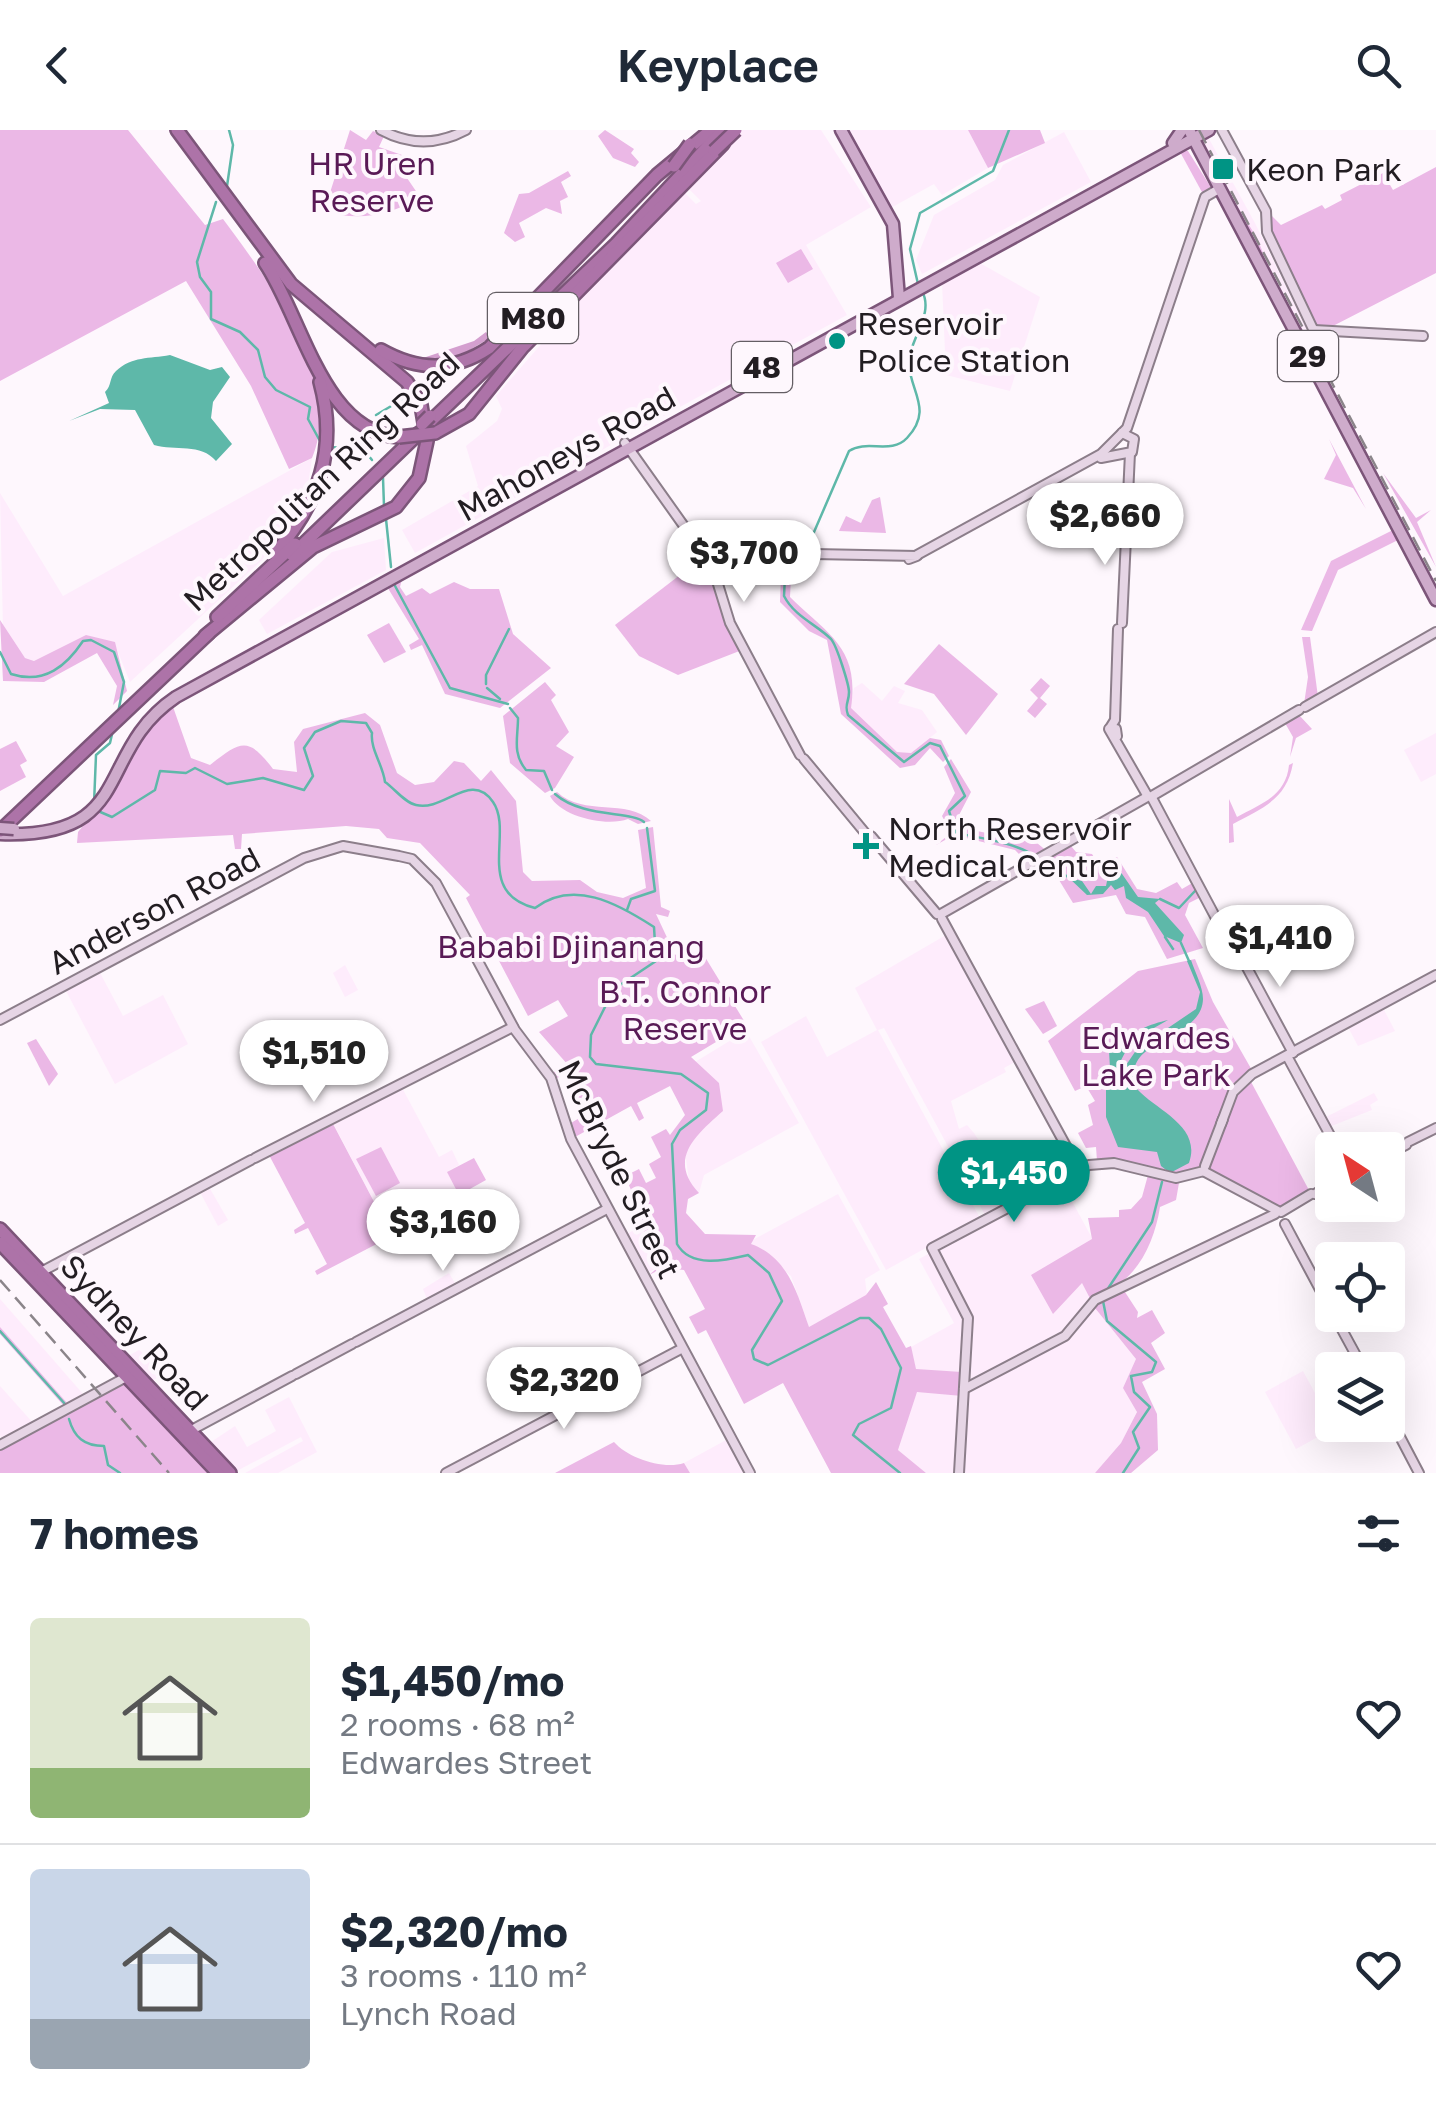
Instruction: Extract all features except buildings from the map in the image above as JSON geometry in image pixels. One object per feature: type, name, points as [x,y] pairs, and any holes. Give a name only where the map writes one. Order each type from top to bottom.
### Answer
[{"type":"highway","points":[[169,130],[271,272],[340,408],[368,429],[399,437],[470,414],[516,354],[675,196],[735,130]]},
{"type":"highway","points":[[177,130],[284,275],[338,326],[390,365],[419,401],[427,441],[422,470],[410,492],[390,512],[314,547],[206,631]]},
{"type":"highway","points":[[338,326],[398,359],[444,367],[482,353],[538,308],[674,166],[700,130]]},
{"type":"highway","name":"Metropolitan Ring Road","points":[[428,425],[538,308],[717,130]]},
{"type":"highway","name":"Metropolitan Ring Road","points":[[4,830],[125,707],[428,425],[634,226],[717,130]]},
{"type":"highway","points":[[458,395],[531,335],[735,130]]},
{"type":"highway","points":[[550,320],[714,151]]},
{"type":"highway","points":[[206,631],[297,528],[318,486],[328,422],[302,328]]},
{"type":"highway","name":"Sydney Road","points":[[0,1229],[36,1274],[130,1374],[230,1473]]},
{"type":"highway","name":"Sydney Road","points":[[0,1243],[36,1274]]},
{"type":"highway","name":"Sydney Road","points":[[186,1433],[218,1473]]},
{"type":"main road","points":[[837,130],[893,224],[898,296]]},
{"type":"main road","name":"48","points":[[1183,139],[1209,130]]},
{"type":"main road","name":"29","points":[[1183,139],[1226,204],[1436,600]]},
{"type":"main road","name":"Mahoneys Road","points":[[4,830],[56,826],[88,811],[101,798],[134,730],[157,703],[1183,139]]},
{"type":"main road","points":[[898,278],[917,285]]},
{"type":"street","points":[[381,130],[419,142],[441,140],[466,130]]},
{"type":"street","points":[[1222,130],[1266,210],[1267,232],[1314,329],[1426,335]]},
{"type":"street","points":[[1043,488],[1112,444],[1130,424],[1204,207],[1217,190]]},
{"type":"street","points":[[1145,385],[1133,438],[1124,454],[1127,483],[1115,735],[1229,937],[1329,1132]]},
{"type":"street","points":[[1122,433],[1133,438]]},
{"type":"street","points":[[628,444],[704,539],[730,622],[802,757],[939,917],[1078,1168]]},
{"type":"street","points":[[1112,444],[1124,454]]},
{"type":"street","points":[[704,539],[722,546],[913,557],[1106,456],[1124,454]]},
{"type":"street","points":[[704,539],[711,554]]},
{"type":"street","points":[[711,554],[801,552]]},
{"type":"street","points":[[939,917],[1436,632]]},
{"type":"street","name":"McBryde Street","points":[[333,848],[345,846],[414,862],[437,885],[513,1027],[551,1078],[572,1138],[607,1209],[750,1473]]},
{"type":"street","name":"Anderson Road","points":[[0,1020],[304,858],[333,848]]},
{"type":"street","points":[[1207,1170],[1221,1124],[1238,1088],[1290,1054],[1436,976]]},
{"type":"street","points":[[36,1274],[513,1027]]},
{"type":"street","points":[[1405,1145],[1436,1128]]},
{"type":"street","points":[[959,1473],[967,1314],[932,1248],[1078,1168],[1094,1164],[1166,1176],[1207,1170],[1280,1215],[1315,1280]]},
{"type":"street","points":[[964,1389],[1065,1336],[1095,1300],[1280,1215],[1315,1193]]},
{"type":"street","points":[[186,1433],[607,1209]]},
{"type":"street","points":[[446,1473],[681,1348]]},
{"type":"street","points":[[0,1446],[130,1374]]},
{"type":"street","points":[[1403,1442],[1418,1471]]},
{"type":"shaded area","points":[[742,130],[821,130],[871,207],[806,245],[847,315],[415,553],[402,530],[478,486],[466,446],[497,421],[502,409],[496,396],[598,279],[683,191],[696,204],[701,201],[687,187]]},
{"type":"shaded area","points":[[848,130],[968,130],[988,168],[942,195],[934,184],[887,210]]},
{"type":"shaded area","points":[[1064,132],[1091,182],[922,274],[916,260],[934,215],[995,180],[1003,165]]},
{"type":"shaded area","points":[[1208,137],[1310,336],[1306,339],[1247,221],[1237,211],[1221,180],[1224,177],[1201,140]]},
{"type":"shaded area","points":[[978,262],[1040,297],[1010,391],[946,375],[942,282]]},
{"type":"shaded area","points":[[486,332],[490,338],[456,358],[417,360],[474,341]]},
{"type":"shaded area","points":[[170,355],[210,370],[222,367],[230,377],[213,402],[211,418],[232,444],[216,461],[203,452],[154,445],[135,410],[100,409],[69,421],[109,403],[105,392],[122,366]]},
{"type":"shaded area","points":[[312,458],[306,498],[262,560],[130,682],[114,642],[86,635],[34,661],[25,658],[3,629],[0,493],[63,596]]},
{"type":"shaded area","points":[[384,538],[386,570],[267,634],[259,620],[332,552]]},
{"type":"shaded area","points":[[862,683],[882,701],[894,686],[905,691],[898,703],[922,710],[937,732],[911,753],[897,752],[850,708],[854,688]]},
{"type":"shaded area","points":[[1436,733],[1436,774],[1421,782],[1404,750]]},
{"type":"shaded area","points":[[1109,871],[1120,871],[1138,897],[1160,899],[1155,903],[1184,935],[1181,943],[1164,936],[1148,912],[1126,898],[1124,886],[1115,890],[1111,885],[1103,894],[1087,895],[1069,878],[1082,881],[1091,894],[1096,886],[1106,886]]},
{"type":"shaded area","points":[[946,935],[1015,1062],[1004,1068],[1006,1072],[951,1101],[959,1129],[967,1125],[974,1133],[1009,1187],[1068,1156],[1075,1168],[985,1215],[884,1028],[878,1030],[980,1218],[886,1270],[761,1042],[806,1016],[827,1057],[877,1030],[855,988]]},
{"type":"shaded area","points":[[1191,960],[1203,994],[1199,1013],[1189,1024],[1149,1049],[1134,1072],[1137,1089],[1175,1120],[1189,1139],[1189,1163],[1170,1173],[1161,1166],[1157,1152],[1118,1147],[1106,1117],[1106,1083],[1120,1074],[1137,1049],[1196,1009],[1200,992],[1187,961]]},
{"type":"shaded area","points":[[345,965],[358,990],[345,997],[333,973]]},
{"type":"shaded area","points":[[99,971],[123,1016],[163,995],[188,1044],[115,1084],[65,989]]},
{"type":"shaded area","points":[[1383,1008],[1395,1031],[1358,1046],[1348,1027]]},
{"type":"shaded area","points":[[1168,1020],[1131,1041],[1117,1068],[1110,1068],[1109,1051],[1122,1047],[1142,1029]]},
{"type":"shaded area","points":[[746,1031],[799,1123],[704,1175],[699,1193],[689,1182],[685,1151],[689,1141],[723,1111],[713,1080],[695,1062]]},
{"type":"shaded area","points":[[400,1084],[439,1157],[452,1150],[459,1165],[447,1172],[461,1197],[391,1234],[332,1121]]},
{"type":"shaded area","points":[[1374,1093],[1378,1100],[1370,1105],[1372,1110],[1329,1127],[1324,1118]]},
{"type":"shaded area","points":[[1061,1181],[1092,1238],[1082,1283],[1092,1296],[1066,1332],[962,1387],[961,1372],[916,1370],[911,1347],[954,1323],[919,1259]]},
{"type":"shaded area","points":[[209,1187],[228,1220],[218,1226],[200,1192]]},
{"type":"shaded area","points":[[838,1194],[880,1270],[865,1279],[867,1295],[809,1327],[791,1276],[749,1242]]},
{"type":"shaded area","points":[[641,1226],[662,1265],[647,1273],[627,1234]]},
{"type":"shaded area","points":[[449,1273],[456,1285],[427,1299],[423,1289]]},
{"type":"shaded area","points":[[0,1299],[83,1396],[68,1404],[0,1327]]},
{"type":"shaded area","points":[[1095,1308],[1136,1359],[1137,1411],[1121,1443],[1095,1473],[962,1473],[968,1390],[1069,1337]]},
{"type":"shaded area","points":[[139,1350],[153,1361],[161,1376],[151,1381],[126,1357]]},
{"type":"shaded area","points":[[1303,1371],[1315,1393],[1315,1438],[1296,1449],[1265,1392]]},
{"type":"shaded area","points":[[0,1386],[33,1423],[2,1439],[0,1435]]},
{"type":"shaded area","points":[[917,1391],[962,1396],[956,1473],[926,1473],[898,1450]]},
{"type":"shaded area","points":[[289,1397],[317,1452],[278,1473],[245,1473],[303,1441],[301,1437],[235,1472],[208,1444],[235,1426],[247,1447],[276,1431],[265,1410]]},
{"type":"shaded area","points":[[728,1439],[746,1473],[690,1473],[684,1463]]},
{"type":"green space","points":[[0,130],[128,130],[205,225],[223,219],[279,300],[310,363],[318,396],[319,428],[312,458],[289,469],[251,386],[186,281],[0,381]]},
{"type":"green space","name":"HR Uren Reserve","points":[[350,130],[366,140],[373,131],[384,136],[379,147],[402,155],[407,178],[420,197],[382,214],[340,215],[342,208],[327,202]]},
{"type":"green space","points":[[605,130],[634,149],[631,153],[639,162],[635,167],[613,158],[598,136]]},
{"type":"green space","points":[[968,130],[1040,130],[1045,143],[988,168]]},
{"type":"green space","points":[[1200,140],[1257,238],[1277,287],[1428,572],[1423,570]]},
{"type":"green space","points":[[1179,150],[1188,151],[1212,189],[1203,194]]},
{"type":"green space","points":[[1436,167],[1436,273],[1331,327],[1313,326],[1269,229],[1271,215],[1281,225],[1322,205],[1325,209],[1342,200],[1340,195],[1383,173],[1393,190]]},
{"type":"green space","points":[[568,171],[571,176],[561,182],[568,197],[560,201],[562,214],[546,208],[519,223],[525,237],[515,242],[504,233],[519,194],[529,193]]},
{"type":"green space","points":[[801,249],[813,269],[788,283],[776,263]]},
{"type":"green space","points":[[1329,439],[1366,509],[1353,488],[1324,479],[1336,455]]},
{"type":"green space","points":[[1383,473],[1416,518],[1431,510],[1417,522],[1436,567]]},
{"type":"green space","points":[[880,497],[886,533],[839,531],[846,516],[861,523],[872,500]]},
{"type":"green space","points":[[1395,529],[1400,539],[1338,570],[1312,631],[1301,630],[1331,561]]},
{"type":"green space","points":[[791,557],[802,558],[791,578],[790,597],[828,632],[845,656],[852,687],[851,708],[897,752],[911,753],[930,738],[941,740],[949,756],[943,762],[930,748],[915,765],[900,768],[841,714],[827,640],[809,631],[780,602],[781,575]]},
{"type":"green space","points":[[702,558],[742,650],[678,675],[639,656],[615,625]]},
{"type":"green space","points":[[402,579],[400,587],[406,596],[422,588],[430,594],[454,582],[470,589],[499,589],[513,634],[551,668],[500,708],[445,694],[422,645],[411,650],[409,645],[419,639],[386,585]]},
{"type":"green space","points":[[0,620],[25,658],[34,661],[86,635],[115,642],[127,691],[113,705],[117,686],[97,653],[44,682],[3,681]]},
{"type":"green space","points":[[389,623],[406,652],[384,663],[367,635]]},
{"type":"green space","points":[[1302,637],[1310,637],[1318,697],[1304,704],[1308,677]]},
{"type":"green space","points":[[939,644],[998,694],[966,735],[934,694],[904,684]]},
{"type":"green space","points":[[1041,678],[1050,686],[1040,698],[1047,704],[1035,718],[1027,711],[1038,698],[1030,690]]},
{"type":"green space","points":[[545,682],[556,695],[551,700],[569,732],[556,746],[574,757],[555,788],[545,793],[510,763],[503,716]]},
{"type":"green space","points":[[172,704],[191,758],[210,765],[244,746],[257,751],[273,769],[297,772],[294,742],[303,729],[365,713],[380,725],[397,773],[415,785],[434,782],[454,761],[464,763],[481,781],[491,770],[516,801],[523,872],[532,881],[580,880],[597,892],[623,898],[646,888],[638,830],[653,827],[661,907],[670,911],[668,917],[656,914],[671,946],[669,952],[696,963],[705,957],[746,1024],[691,1057],[719,1083],[723,1111],[703,1129],[685,1158],[685,1169],[699,1193],[688,1199],[686,1213],[705,1234],[756,1235],[751,1244],[782,1267],[809,1327],[866,1295],[876,1282],[888,1304],[883,1307],[906,1348],[911,1346],[916,1369],[962,1372],[962,1396],[917,1392],[898,1450],[926,1473],[831,1473],[783,1383],[744,1404],[706,1330],[698,1334],[689,1317],[705,1309],[684,1270],[663,1268],[649,1275],[662,1264],[641,1226],[644,1224],[638,1208],[631,1211],[626,1202],[634,1197],[625,1176],[639,1169],[646,1183],[656,1178],[649,1164],[661,1157],[651,1137],[666,1129],[670,1135],[685,1115],[670,1086],[637,1103],[644,1118],[639,1121],[631,1106],[575,1137],[571,1123],[586,1114],[578,1097],[582,1094],[571,1071],[555,1079],[552,1073],[568,1065],[539,1032],[568,1016],[558,1000],[528,1016],[466,898],[470,895],[420,843],[387,838],[379,829],[346,826],[242,834],[241,849],[235,849],[233,835],[77,843],[78,832],[116,786],[147,726]]},
{"type":"green space","points":[[1299,715],[1312,729],[1296,738],[1290,757],[1293,737],[1285,723]]},
{"type":"green space","points":[[16,741],[27,761],[20,765],[26,777],[0,791],[0,749]]},
{"type":"green space","points":[[951,759],[971,792],[958,817],[962,828],[1037,843],[1048,852],[1028,863],[1015,850],[954,835],[936,845],[951,833],[942,816],[955,793],[944,767]]},
{"type":"green space","points":[[1293,763],[1279,794],[1233,824],[1234,842],[1229,843],[1229,799],[1237,817],[1255,808],[1278,792]]},
{"type":"green space","points":[[557,792],[580,804],[630,810],[651,821],[608,822],[574,815],[550,796]]},
{"type":"green space","points":[[1071,846],[1076,852],[1092,854],[1097,862],[1117,857],[1137,889],[1156,893],[1177,882],[1182,889],[1194,882],[1203,896],[1189,903],[1185,915],[1203,948],[1167,959],[1145,917],[1126,914],[1116,895],[1073,903],[1059,880],[1032,868]]},
{"type":"green space","name":"Edwardes Lake Park","points":[[1195,959],[1213,1002],[1253,1072],[1230,1094],[1200,1168],[1178,1176],[1097,1161],[1096,1147],[1086,1148],[1078,1133],[1093,1125],[1088,1105],[1095,1101],[1086,1086],[1075,1091],[1048,1041],[1138,971]]},
{"type":"green space","points":[[1044,1001],[1057,1026],[1043,1034],[1025,1009]]},
{"type":"green space","points":[[36,1039],[58,1074],[49,1086],[27,1043]]},
{"type":"green space","points":[[1250,1080],[1310,1192],[1281,1208],[1207,1168],[1234,1096]]},
{"type":"green space","points":[[332,1122],[392,1236],[317,1275],[315,1271],[327,1264],[308,1228],[295,1234],[294,1230],[305,1223],[269,1155]]},
{"type":"green space","points":[[381,1147],[400,1183],[376,1196],[356,1159]]},
{"type":"green space","points":[[474,1158],[486,1180],[459,1195],[447,1172]]},
{"type":"green space","points":[[1148,1175],[1179,1183],[1176,1200],[1160,1207],[1138,1265],[1111,1289],[1123,1289],[1138,1312],[1137,1318],[1152,1310],[1165,1333],[1151,1343],[1165,1369],[1142,1382],[1157,1414],[1158,1450],[1131,1473],[1095,1473],[1121,1443],[1137,1412],[1123,1388],[1136,1359],[1095,1308],[1082,1283],[1053,1314],[1031,1275],[1092,1239],[1088,1218],[1119,1217],[1119,1210],[1131,1209],[1142,1197]]},
{"type":"green space","points":[[0,1327],[68,1404],[64,1406],[0,1334]]},
{"type":"green space","points":[[123,1382],[213,1473],[0,1473],[0,1448]]},
{"type":"green space","points":[[614,1442],[646,1461],[684,1463],[690,1473],[555,1473]]},
{"type":"waterway","points":[[227,186],[233,145],[229,130]]},
{"type":"waterway","points":[[918,284],[910,249],[920,213],[993,171],[1009,130]]},
{"type":"waterway","points":[[216,202],[197,262],[200,277],[211,292],[211,319],[240,332],[258,350],[265,377],[276,390],[310,407],[308,419],[320,441]]},
{"type":"waterway","points":[[922,291],[925,309],[909,365],[920,410],[915,428],[894,446],[863,446],[849,451],[811,539],[785,576],[784,596],[831,639],[848,688],[848,715],[904,762],[930,743],[940,746],[965,796],[949,811],[956,833],[1009,845],[1036,857]]},
{"type":"waterway","points":[[423,388],[443,379]]},
{"type":"waterway","points":[[376,415],[410,395]]},
{"type":"waterway","points":[[331,447],[364,450],[372,460]]},
{"type":"waterway","points":[[383,478],[384,506]]},
{"type":"waterway","points":[[386,519],[391,567]]},
{"type":"waterway","points":[[394,584],[450,688],[508,704]]},
{"type":"waterway","points":[[486,684],[486,675],[509,629]]},
{"type":"waterway","points":[[0,652],[11,674],[34,677],[54,671],[83,641],[91,640],[114,652],[124,682],[118,713]]},
{"type":"waterway","points":[[487,688],[500,699]]},
{"type":"waterway","points":[[510,708],[518,718],[517,745],[522,764],[526,770],[544,771],[552,790]]},
{"type":"waterway","points":[[98,811],[112,817],[155,790],[160,771],[186,773],[195,768],[227,784],[263,778],[304,790],[313,776],[304,748],[315,732],[341,721],[366,723],[385,782],[408,801],[426,806],[476,790],[493,802],[500,829],[500,876],[517,900],[535,908],[564,895],[580,895],[610,903],[654,927],[656,961],[614,989],[591,1035],[590,1057],[596,1064],[681,1074],[708,1093],[706,1110],[680,1130],[672,1144],[677,1244],[683,1252],[700,1260],[748,1255],[769,1273],[782,1301],[752,1350],[754,1359],[768,1365],[860,1318],[869,1318],[881,1329],[901,1368],[891,1408],[859,1424],[853,1435],[900,1473]]},
{"type":"waterway","points":[[94,804],[96,755],[110,743],[113,730]]},
{"type":"waterway","points":[[555,794],[578,807],[644,822]]},
{"type":"waterway","points":[[627,910],[631,899],[655,891],[647,828]]},
{"type":"waterway","points":[[1042,862],[1070,878]]},
{"type":"waterway","points":[[1160,899],[1179,908],[1195,891]]},
{"type":"waterway","points":[[1165,937],[1173,949]]},
{"type":"waterway","points":[[1181,943],[1189,961]]},
{"type":"waterway","points":[[1107,1290],[1152,1222],[1162,1182]]},
{"type":"waterway","points":[[1103,1301],[1107,1321],[1156,1362],[1152,1372],[1131,1376],[1134,1392],[1150,1407],[1133,1432],[1139,1448],[1123,1473]]},
{"type":"waterway","points":[[0,1331],[65,1404]]},
{"type":"waterway","points":[[69,1419],[81,1439],[104,1446],[108,1465],[120,1473]]},
{"type":"railway","points":[[1199,130],[1436,581]]},
{"type":"railway","points":[[0,1280],[169,1473]]},
{"type":"place","name":"Keon Park","points":[[1223,169]]},
{"type":"place","name":"Reservoir Police Station","points":[[837,341]]},
{"type":"place","name":"North Reservoir Medical Centre","points":[[866,846]]},
{"type":"park label","name":"Bababi Djinanang","points":[[571,946]]},
{"type":"park label","name":"B.T. Connor Reserve","points":[[685,1010]]}]
